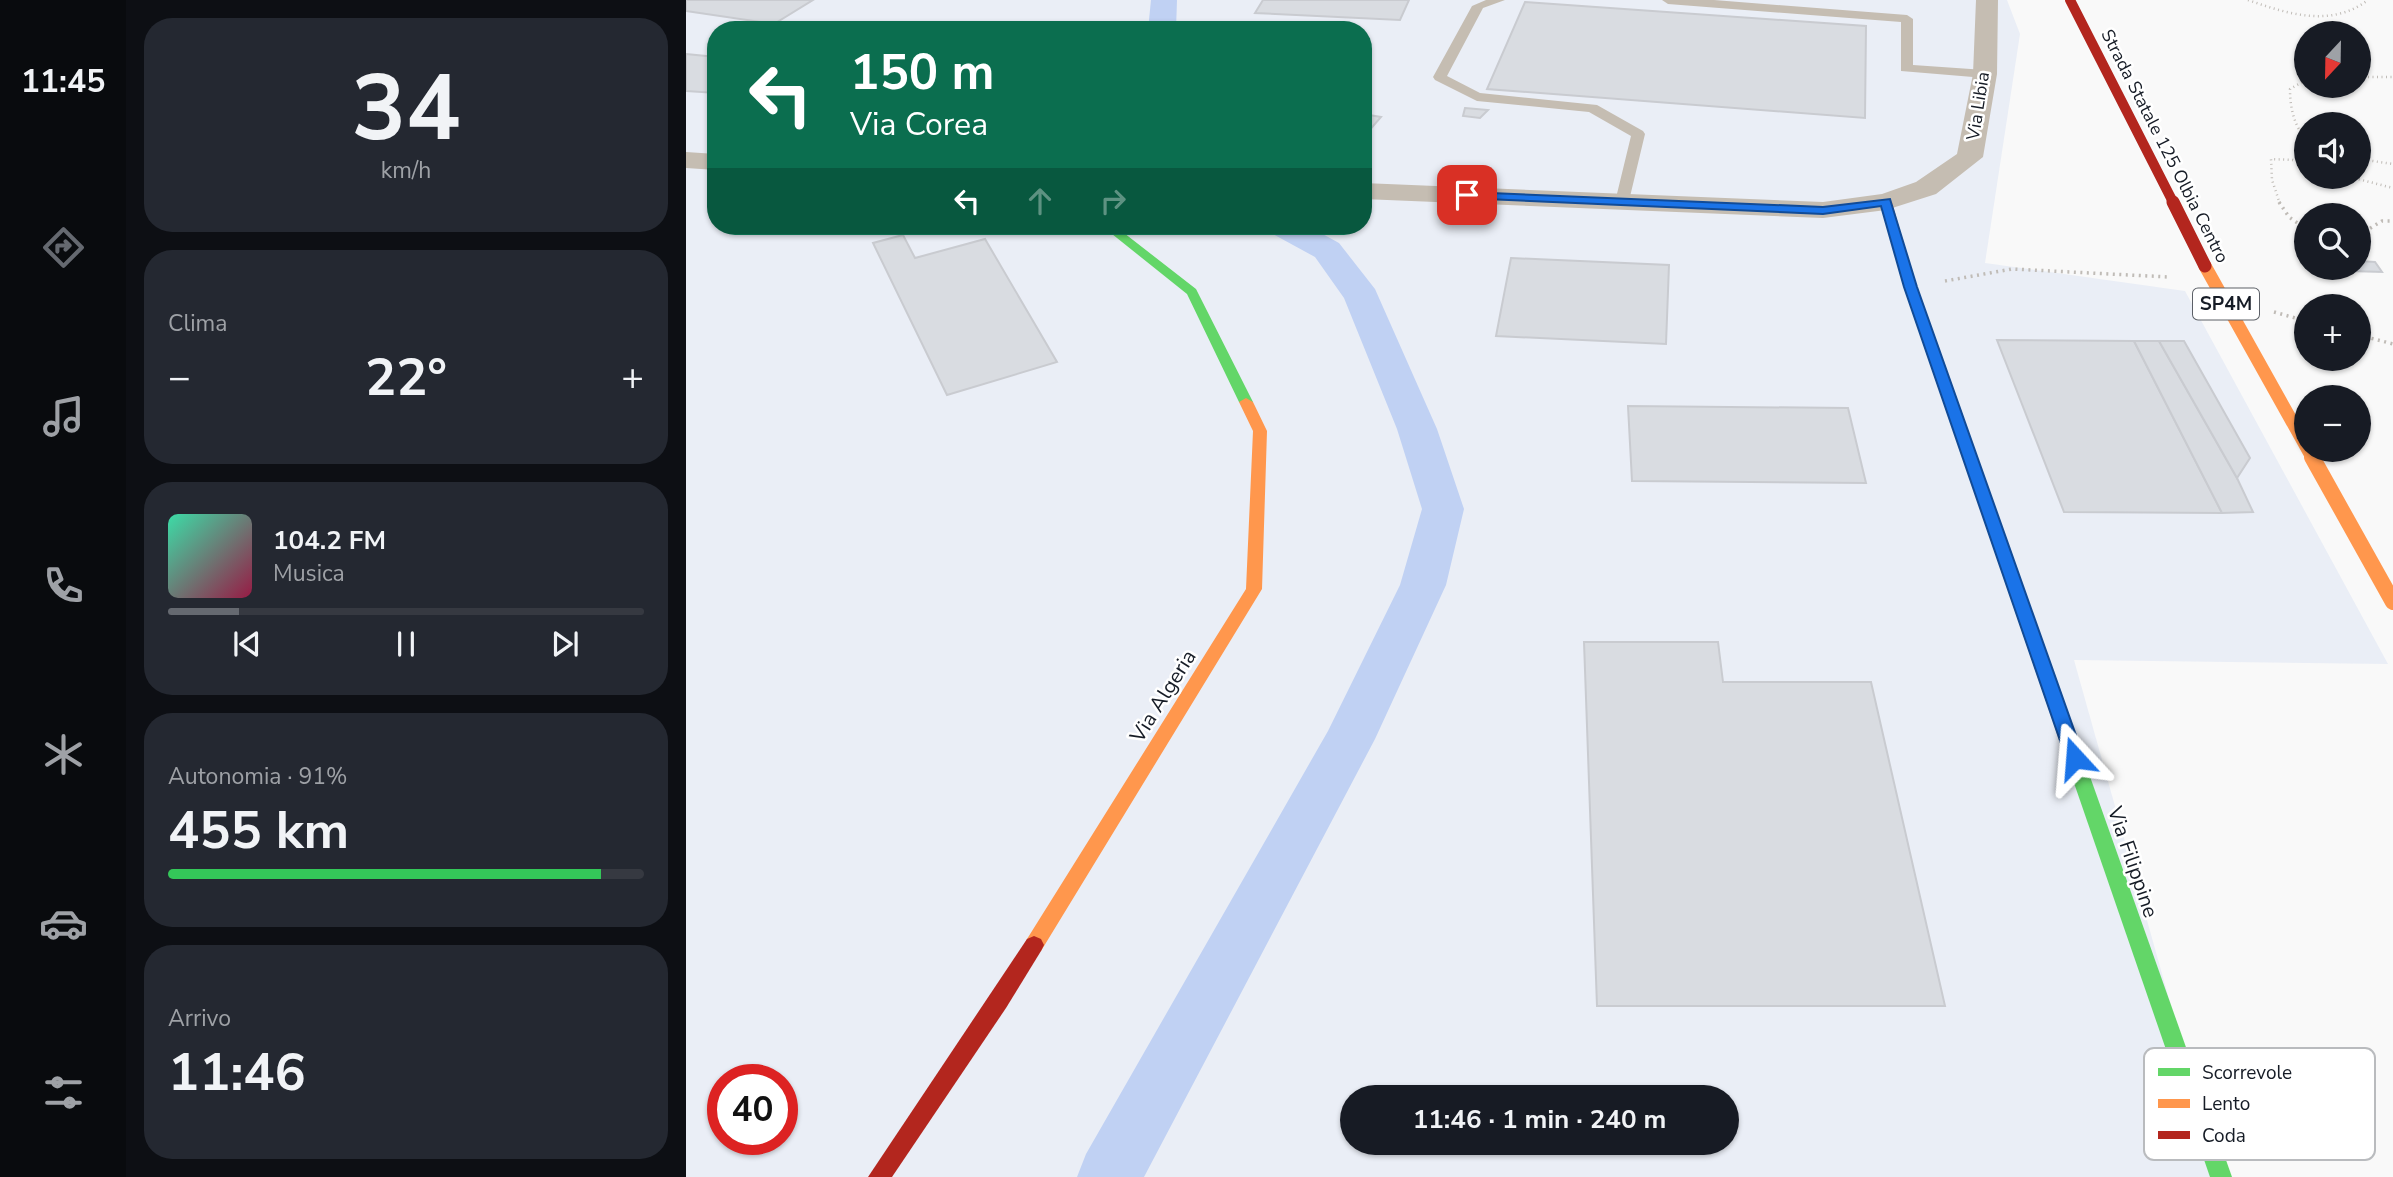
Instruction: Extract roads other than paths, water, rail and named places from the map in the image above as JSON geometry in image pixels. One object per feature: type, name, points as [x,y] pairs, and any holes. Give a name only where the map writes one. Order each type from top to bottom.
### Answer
[{"type":"street","name":"Via Libia","points":[[1372,191],[1823,210],[1885,202],[1926,188],[1970,157],[1985,74],[1987,0]]},
{"type":"street","name":"Strada Statale 125 Olbia Centro","points":[[2070,0],[2192,242],[2301,442],[2393,602]]},
{"type":"street","points":[[686,160],[707,161]]},
{"type":"street","name":"Via Filippine","points":[[1885,202],[1910,287],[2176,1048]]},
{"type":"street","name":"Via Algeria","points":[[879,1177],[999,1001],[1254,589],[1261,431],[1192,292],[1119,235]]},
{"type":"street","name":"Via Filippine","points":[[2215,1160],[2221,1177]]},
{"type":"lane","points":[[1499,0],[1478,6],[1440,77],[1477,97],[1592,108],[1638,134],[1623,202]]},
{"type":"lane","points":[[1668,0],[1907,19],[1906,68],[1985,74]]},
{"type":"waterway","points":[[1163,21],[1164,0]]},
{"type":"waterway","points":[[1109,1177],[1350,739],[1423,585],[1443,509],[1417,429],[1362,297],[1327,250],[1300,235]]}]
